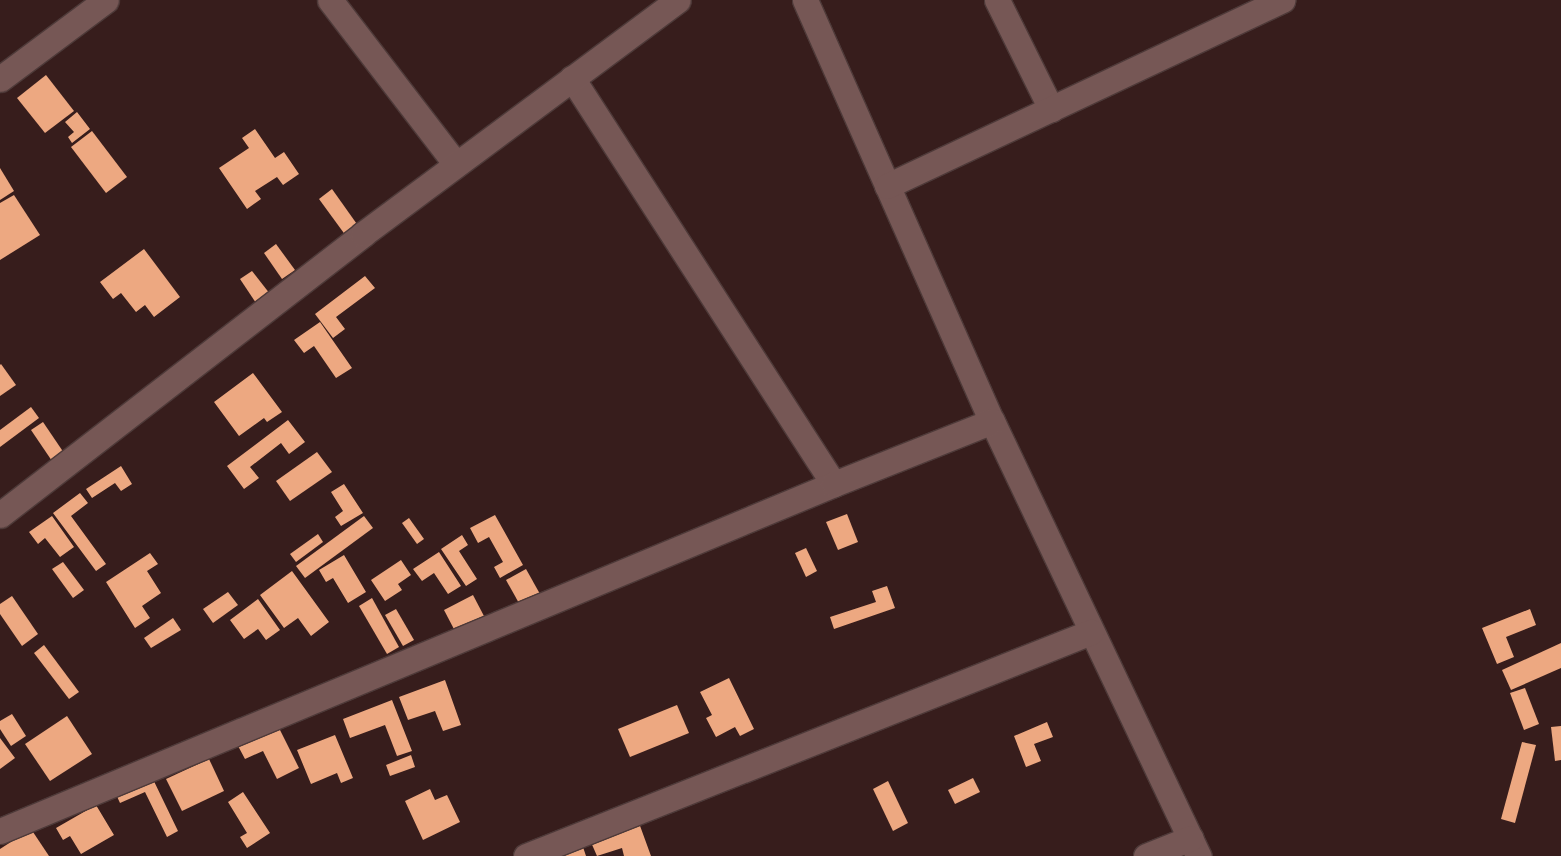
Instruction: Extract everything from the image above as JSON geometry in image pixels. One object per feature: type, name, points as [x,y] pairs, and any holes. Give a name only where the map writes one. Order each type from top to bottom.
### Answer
[{"type":"street","points":[[0,79],[106,0]]},
{"type":"street","points":[[330,0],[456,164]]},
{"type":"street","points":[[0,515],[456,164],[678,0]]},
{"type":"street","points":[[805,0],[992,421],[1090,632],[1195,847],[1146,856]]},
{"type":"street","points":[[997,0],[1051,109]]},
{"type":"street","points":[[887,186],[1282,0]]},
{"type":"street","points":[[572,78],[834,484]]},
{"type":"street","points":[[0,831],[834,484],[992,421]]},
{"type":"street","points":[[526,856],[1090,632]]},
{"type":"building","points":[[46,75],[74,111],[45,133],[17,98]]},
{"type":"building","points":[[77,112],[90,129],[72,143],[68,137],[74,132],[65,122]]},
{"type":"building","points":[[255,129],[275,158],[284,152],[299,174],[283,185],[277,177],[255,191],[261,199],[247,209],[219,168],[249,148],[242,138]]},
{"type":"building","points":[[92,131],[127,177],[106,193],[71,147]]},
{"type":"building","points":[[0,168],[14,191],[0,200]]},
{"type":"building","points":[[332,189],[359,227],[346,236],[319,199]]},
{"type":"building","points":[[14,195],[40,235],[0,260],[0,203]]},
{"type":"building","points":[[276,244],[295,270],[282,279],[264,253]]},
{"type":"building","points":[[144,249],[180,297],[154,317],[145,305],[136,312],[121,293],[113,299],[100,282]]},
{"type":"building","points":[[252,271],[270,294],[256,303],[240,279]]},
{"type":"building","points":[[365,276],[375,288],[336,317],[345,329],[333,338],[315,314]]},
{"type":"building","points":[[320,322],[352,368],[336,378],[314,346],[304,353],[294,340]]},
{"type":"building","points":[[0,365],[16,385],[0,396]]},
{"type":"building","points":[[253,373],[282,412],[267,422],[264,418],[239,436],[214,402]]},
{"type":"building","points":[[31,407],[39,418],[0,447],[0,430]]},
{"type":"building","points":[[288,420],[305,442],[289,454],[281,443],[250,467],[259,478],[244,489],[227,466]]},
{"type":"building","points":[[43,422],[64,453],[52,461],[31,430]]},
{"type":"building","points":[[317,452],[332,472],[290,501],[276,481]]},
{"type":"building","points":[[121,466],[132,484],[121,491],[115,483],[92,498],[86,489]]},
{"type":"building","points":[[344,484],[363,513],[341,526],[335,517],[343,511],[331,492]]},
{"type":"building","points":[[80,493],[88,503],[71,516],[106,564],[96,571],[53,513]]},
{"type":"building","points":[[847,514],[858,542],[838,550],[826,522]]},
{"type":"building","points":[[495,515],[523,565],[500,578],[494,567],[503,562],[489,537],[478,543],[470,528]]},
{"type":"building","points":[[52,516],[74,547],[60,557],[45,538],[38,544],[29,532]]},
{"type":"building","points":[[364,516],[373,528],[305,578],[296,566]]},
{"type":"building","points":[[409,518],[424,539],[417,544],[402,523]]},
{"type":"building","points":[[318,534],[323,542],[296,562],[290,554]]},
{"type":"building","points":[[462,535],[468,545],[459,551],[477,579],[466,586],[441,549]]},
{"type":"building","points":[[806,548],[817,571],[806,577],[795,553]]},
{"type":"building","points":[[439,552],[461,586],[448,594],[434,573],[422,581],[413,569]]},
{"type":"building","points":[[150,553],[158,564],[147,571],[161,593],[142,606],[150,618],[135,628],[106,582]]},
{"type":"building","points":[[344,555],[366,592],[348,603],[333,578],[326,582],[319,570]]},
{"type":"building","points":[[401,560],[411,575],[398,584],[402,590],[385,601],[371,580]]},
{"type":"building","points":[[63,562],[84,590],[73,598],[52,569]]},
{"type":"building","points":[[526,569],[540,594],[520,605],[506,580]]},
{"type":"building","points":[[292,571],[329,622],[311,636],[298,618],[284,628],[260,595]]},
{"type":"building","points":[[887,586],[895,608],[834,629],[830,617],[876,602],[872,591]]},
{"type":"building","points":[[228,592],[238,605],[213,623],[203,609]]},
{"type":"building","points":[[473,595],[485,618],[456,633],[444,610]]},
{"type":"building","points":[[12,596],[38,634],[22,646],[0,614],[0,604]]},
{"type":"building","points":[[372,598],[399,647],[387,654],[359,606]]},
{"type":"building","points":[[258,599],[280,630],[266,640],[258,629],[244,639],[230,620]]},
{"type":"building","points":[[396,609],[414,640],[403,646],[385,615]]},
{"type":"building","points":[[1530,609],[1536,625],[1506,637],[1514,657],[1497,664],[1482,628]]},
{"type":"building","points":[[173,618],[181,630],[151,648],[144,638]]},
{"type":"building","points":[[1561,643],[1561,668],[1511,690],[1502,670]]},
{"type":"building","points":[[44,645],[79,692],[69,699],[34,653]]},
{"type":"building","points":[[729,678],[754,729],[740,736],[735,727],[716,737],[706,718],[712,715],[700,692]]},
{"type":"building","points":[[445,680],[461,725],[443,731],[435,711],[408,720],[399,697]]},
{"type":"building","points":[[1525,688],[1539,724],[1524,730],[1510,693]]},
{"type":"building","points":[[392,700],[412,751],[397,756],[385,725],[350,738],[343,719]]},
{"type":"building","points":[[677,705],[689,733],[630,757],[618,729]]},
{"type":"building","points":[[12,714],[26,736],[11,746],[0,729],[0,721]]},
{"type":"building","points":[[67,716],[92,754],[50,781],[25,744]]},
{"type":"building","points":[[1047,722],[1053,737],[1034,744],[1041,761],[1026,767],[1014,736]]},
{"type":"building","points":[[277,724],[299,768],[277,779],[263,751],[245,759],[237,744]]},
{"type":"building","points":[[1561,726],[1561,760],[1555,761],[1551,727]]},
{"type":"building","points":[[335,735],[353,778],[341,783],[337,773],[311,784],[297,750]]},
{"type":"building","points":[[0,738],[15,758],[0,769]]},
{"type":"building","points":[[1522,742],[1536,745],[1515,823],[1501,819]]},
{"type":"building","points":[[411,755],[415,767],[390,776],[386,765]]},
{"type":"building","points":[[209,759],[224,791],[182,811],[166,779]]},
{"type":"building","points":[[150,773],[178,831],[167,837],[145,792],[120,803],[114,790]]},
{"type":"building","points":[[973,778],[980,792],[955,804],[948,790]]},
{"type":"building","points":[[888,781],[908,823],[893,831],[873,789]]},
{"type":"building","points":[[430,789],[435,800],[447,795],[460,822],[423,840],[405,801]]},
{"type":"building","points":[[243,792],[270,833],[247,848],[240,837],[247,833],[228,802]]},
{"type":"building","points":[[96,805],[114,835],[81,854],[70,836],[63,840],[56,828]]},
{"type":"building","points":[[639,823],[651,856],[624,856],[622,848],[597,856],[590,840]]},
{"type":"building","points":[[31,829],[49,856],[0,856],[0,849]]},
{"type":"building","points":[[582,844],[586,856],[551,856]]}]
